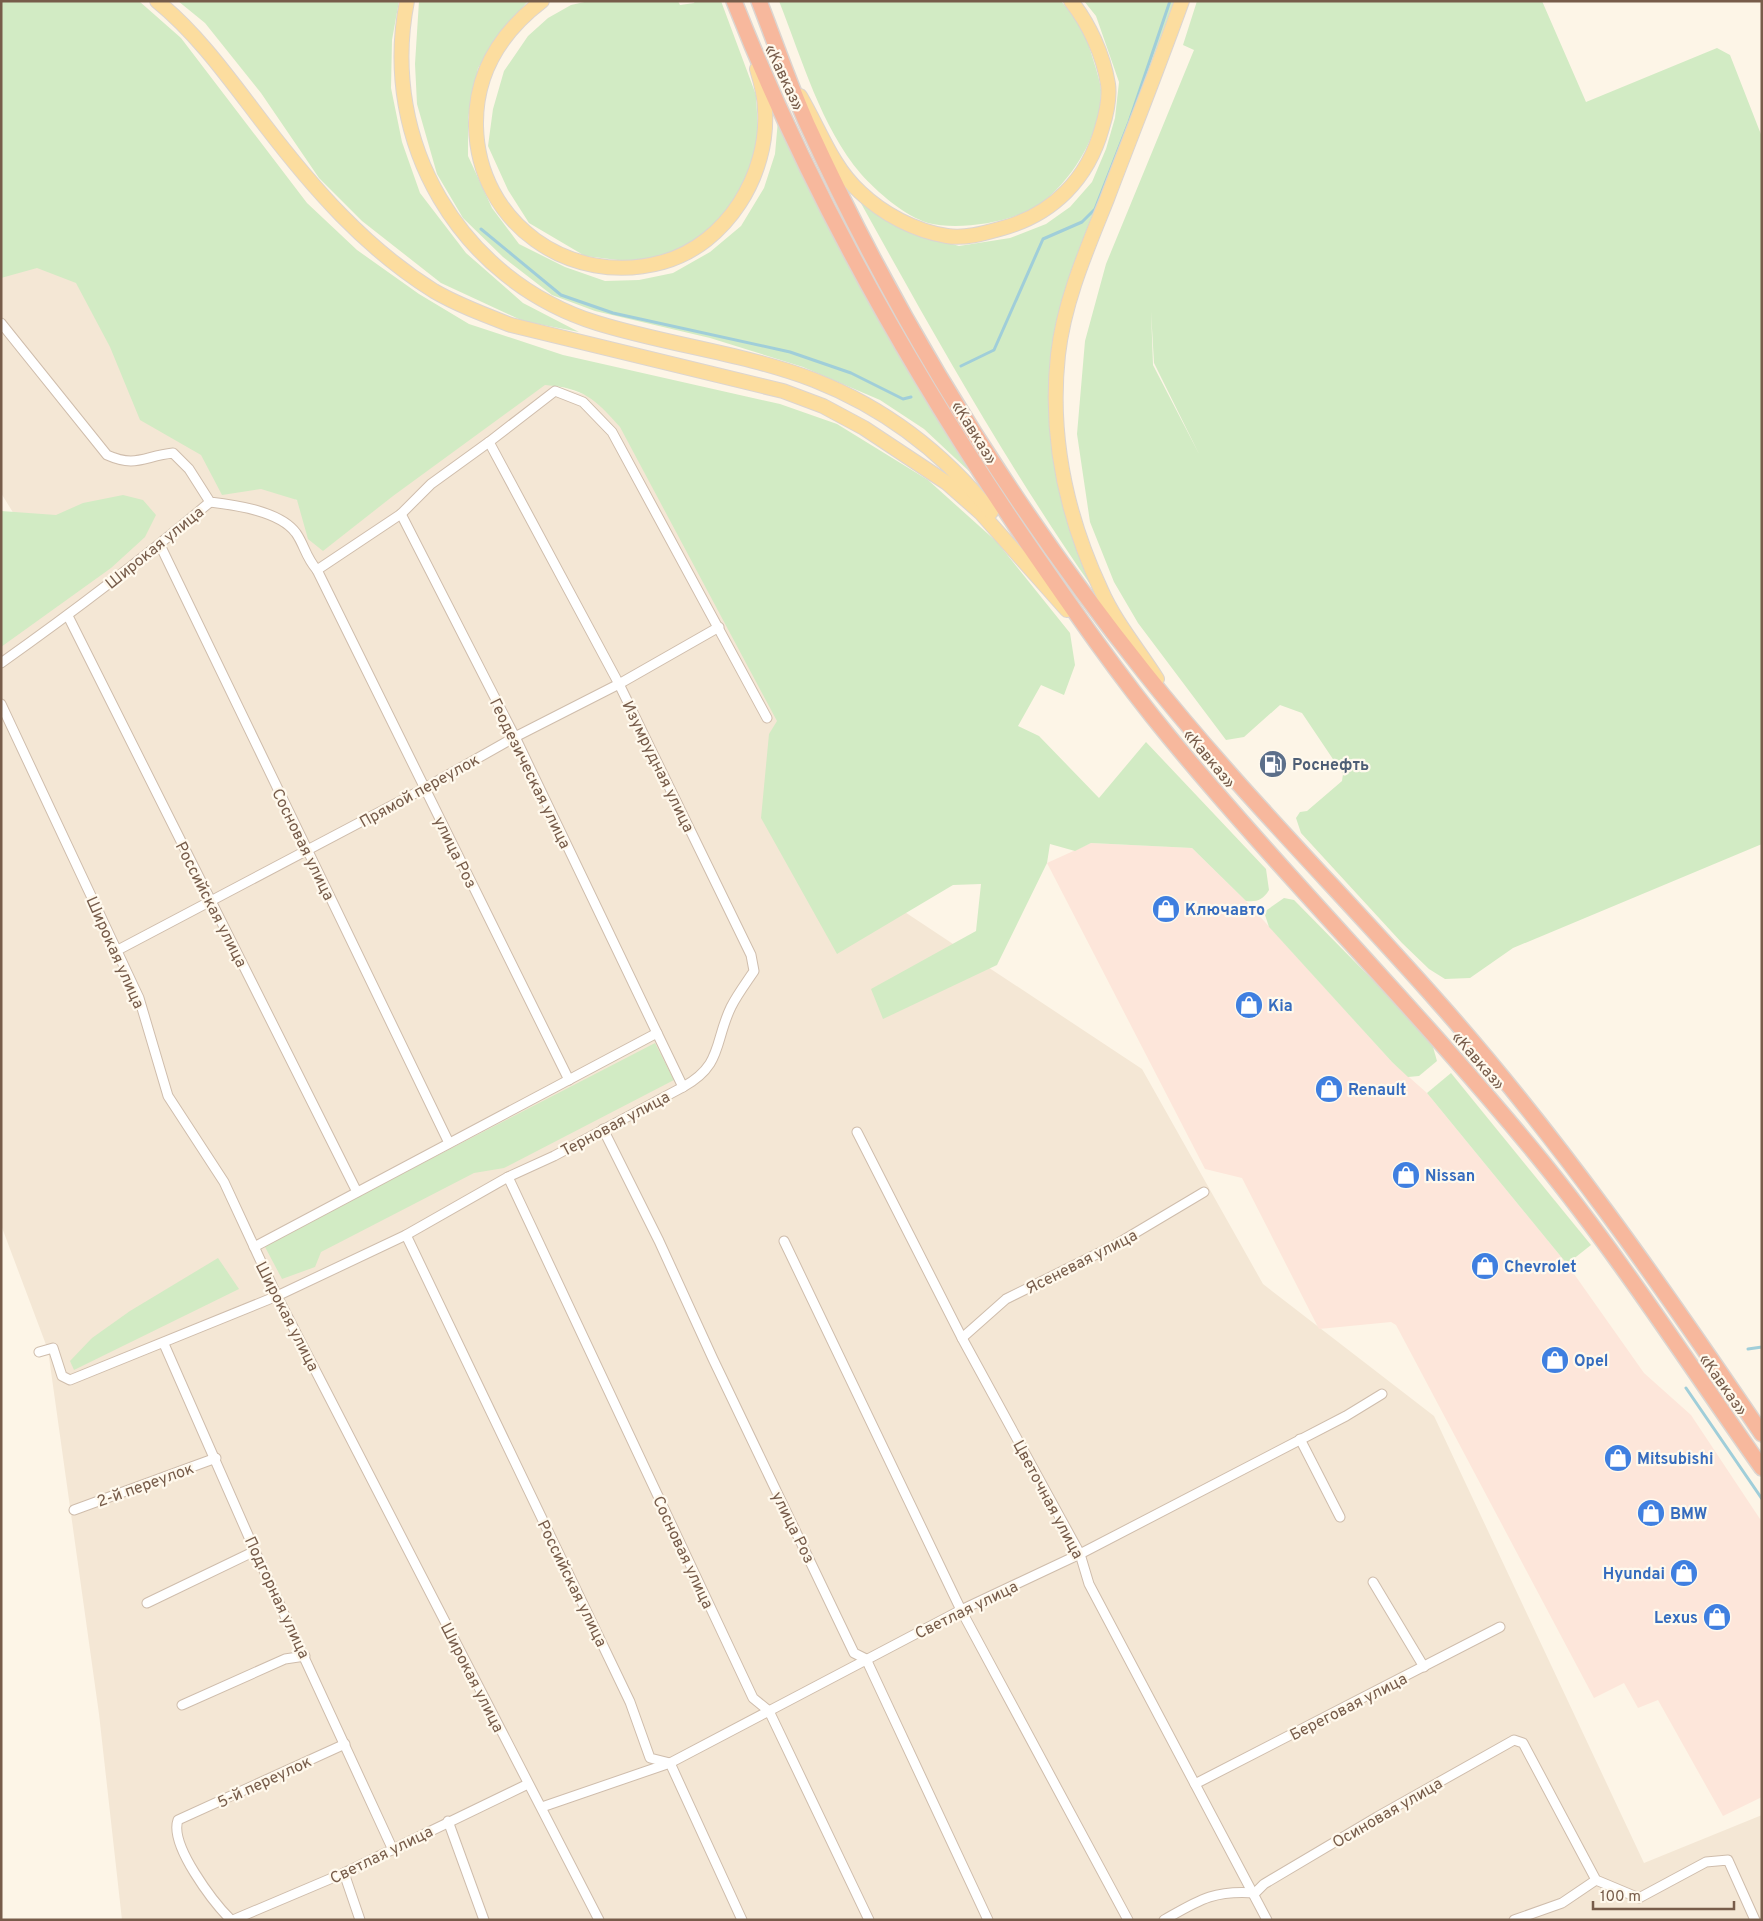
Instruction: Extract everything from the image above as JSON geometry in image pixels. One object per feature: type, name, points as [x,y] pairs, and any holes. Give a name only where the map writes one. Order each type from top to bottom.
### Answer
[{"type":"highway","name":"«Кавказ»","points":[[734,1],[753,51],[842,236],[923,382],[986,482],[1089,633],[1209,785],[1505,1116],[1608,1248],[1762,1468]]},
{"type":"highway","name":"«Кавказ»","points":[[758,1],[805,119],[836,185],[883,275],[949,390],[1002,475],[1080,587],[1182,718],[1441,1005],[1512,1091],[1569,1162],[1641,1258],[1762,1434]]},
{"type":"highway","points":[[1315,867],[1333,895],[1421,990],[1423,1000],[1418,1002],[1413,999],[1370,954],[1346,936]]},
{"type":"highway","points":[[1505,1116],[1498,1102],[1452,1046],[1450,1040],[1452,1035],[1460,1035],[1487,1068],[1512,1091]]},
{"type":"main road","points":[[157,1],[194,36],[324,199],[398,266],[436,292],[473,311],[511,325],[783,392],[831,410],[904,453],[947,483],[981,513],[1089,633]]},
{"type":"main road","points":[[407,1],[401,44],[402,93],[409,128],[424,171],[447,212],[478,250],[517,284],[557,307],[597,322],[765,363],[845,394],[889,417],[925,443],[956,471],[1089,633]]},
{"type":"main road","points":[[542,1],[510,29],[491,55],[480,83],[475,106],[476,138],[481,167],[494,196],[512,222],[538,244],[587,263],[612,267],[639,267],[664,262],[686,252],[710,237],[734,214],[748,190],[764,134],[765,110],[753,51]]},
{"type":"main road","points":[[789,76],[839,168],[859,192],[898,219],[926,231],[948,236],[973,235],[992,231],[1032,218],[1049,208],[1080,177],[1099,138],[1106,113],[1108,85],[1094,38],[1071,1]]},
{"type":"main road","points":[[1182,1],[1084,257],[1068,309],[1059,353],[1056,387],[1057,437],[1061,474],[1071,516],[1085,555],[1120,625],[1182,718]]},
{"type":"street","points":[[1,323],[107,455],[122,462],[132,462],[156,455],[173,453],[189,469],[210,502]]},
{"type":"street","points":[[317,570],[401,514],[431,484],[490,442],[555,391],[583,402],[612,432],[767,718]]},
{"type":"street","name":"Изумрудная улица","points":[[490,442],[619,684],[751,955],[754,971],[731,1008],[712,1062],[699,1078],[683,1087]]},
{"type":"street","name":"Широкая улица","points":[[1,663],[68,616],[160,545],[210,502]]},
{"type":"street","name":"улица Роз","points":[[210,502],[255,510],[284,522],[296,533],[307,558],[317,570],[569,1080]]},
{"type":"street","name":"Геодезическая улица","points":[[401,514],[515,737],[657,1033]]},
{"type":"street","name":"Сосновая улица","points":[[160,545],[449,1143]]},
{"type":"street","name":"Российская улица","points":[[68,616],[357,1192]]},
{"type":"street","name":"Прямой переулок","points":[[116,951],[425,788],[515,737],[619,684],[719,627]]},
{"type":"street","name":"Широкая улица","points":[[1,704],[139,998],[168,1096],[224,1182],[277,1296],[599,1920]]},
{"type":"street","points":[[254,1247],[657,1033]]},
{"type":"street","name":"Терновая улица","points":[[38,1352],[53,1348],[62,1376],[70,1380],[164,1344],[277,1296],[406,1235],[508,1177],[683,1087],[657,1033]]},
{"type":"street","name":"улица Роз","points":[[603,1129],[659,1241],[713,1359],[854,1653],[866,1659],[988,1920]]},
{"type":"street","name":"Цветочная улица","points":[[857,1132],[962,1338],[1080,1554],[1089,1584],[1255,1893],[1267,1920]]},
{"type":"street","name":"Сосновая улица","points":[[508,1177],[753,1698],[769,1711],[869,1920]]},
{"type":"street","name":"Ясеневая улица","points":[[962,1338],[1006,1299],[1115,1245],[1204,1192]]},
{"type":"street","name":"Российская улица","points":[[406,1235],[630,1702],[650,1758],[670,1762]]},
{"type":"street","points":[[784,1241],[961,1610],[1128,1920]]},
{"type":"street","name":"Подгорная улица","points":[[164,1344],[216,1458],[255,1551],[393,1850]]},
{"type":"street","name":"Светлая улица","points":[[542,1807],[670,1762],[961,1610],[1080,1554],[1346,1416],[1382,1394]]},
{"type":"street","points":[[1300,1439],[1340,1517]]},
{"type":"street","name":"2-й переулок","points":[[74,1510],[216,1458]]},
{"type":"street","points":[[147,1603],[255,1551]]},
{"type":"street","points":[[1373,1582],[1424,1667]]},
{"type":"street","name":"Береговая улица","points":[[1195,1784],[1500,1627]]},
{"type":"street","points":[[182,1705],[285,1658],[305,1656]]},
{"type":"street","name":"Осиновая улица","points":[[1255,1893],[1264,1884],[1514,1740],[1523,1743],[1596,1880]]},
{"type":"street","name":"5-й переулок","points":[[232,1920],[215,1904],[185,1853],[176,1826],[178,1820],[345,1744]]},
{"type":"street","points":[[670,1762],[742,1920]]},
{"type":"street","name":"Светлая улица","points":[[232,1920],[344,1873],[448,1821],[528,1784]]},
{"type":"street","points":[[448,1821],[484,1920]]},
{"type":"street","points":[[1514,1920],[1562,1903],[1596,1880],[1639,1898],[1706,1862],[1728,1860],[1755,1920]]},
{"type":"street","points":[[344,1873],[360,1920]]},
{"type":"street","points":[[1164,1920],[1204,1897],[1234,1892],[1255,1893]]},
{"type":"shaded area","points":[[49,236],[242,467],[341,527],[522,376],[637,410],[861,883],[1142,1069],[1263,1284],[1434,1416],[1644,1863],[1762,1815],[1762,1920],[122,1920],[99,1714],[48,1350],[1,1225],[1,623],[65,597],[1,493],[1,254]]},
{"type":"shaded area","points":[[1091,843],[1192,848],[1246,901],[1392,1062],[1427,1093],[1567,1264],[1644,1373],[1691,1415],[1762,1522],[1762,1797],[1723,1816],[1658,1700],[1638,1708],[1624,1683],[1594,1698],[1396,1325],[1391,1322],[1319,1329],[1242,1178],[1205,1169],[1047,863]]},
{"type":"green space","points":[[1,1],[139,1],[181,38],[307,203],[357,250],[419,294],[469,324],[563,355],[780,404],[837,424],[928,480],[997,542],[1070,633],[1075,665],[1064,695],[1041,685],[1018,726],[1039,736],[1099,798],[1146,742],[1266,869],[1269,890],[1267,893],[1259,900],[1246,901],[1192,848],[1091,843],[1075,851],[1050,844],[1047,863],[997,965],[883,1019],[871,989],[976,931],[981,884],[953,885],[837,954],[761,818],[769,734],[777,721],[620,427],[596,402],[588,397],[570,389],[545,385],[393,496],[323,551],[308,539],[297,500],[261,489],[222,495],[201,455],[140,420],[110,347],[76,283],[37,268],[1,278]]},
{"type":"green space","points":[[178,1],[399,1],[392,40],[391,88],[402,142],[420,193],[466,253],[523,303],[579,332],[523,321],[441,283],[362,221],[319,178],[261,93],[205,23]]},
{"type":"green space","points":[[419,1],[528,1],[506,26],[478,68],[468,118],[468,156],[492,208],[519,244],[565,267],[605,281],[639,280],[673,273],[710,252],[741,226],[764,188],[775,154],[778,120],[883,325],[970,472],[924,429],[880,400],[803,367],[710,338],[595,311],[552,295],[503,257],[463,218],[437,174],[417,104],[415,64]]},
{"type":"green space","points":[[589,1],[678,1],[680,5],[694,3],[695,1],[721,1],[756,95],[758,131],[751,176],[733,209],[704,238],[667,257],[626,261],[585,256],[529,223],[508,190],[488,146],[493,109],[504,71],[528,36],[548,18],[571,5]]},
{"type":"green space","points":[[779,1],[1061,1],[1082,28],[1100,85],[1100,106],[1091,137],[1076,166],[1066,179],[1044,201],[1033,208],[1004,219],[972,225],[941,225],[919,220],[883,196],[861,174],[847,155],[814,92]]},
{"type":"green space","points":[[1084,1],[1178,1],[1051,364],[1063,505],[1090,584],[998,442],[940,344],[857,196],[915,233],[959,246],[1010,238],[1046,224],[1070,207],[1092,182],[1106,149],[1115,118],[1119,82],[1096,16]]},
{"type":"green space","points":[[1197,1],[1542,1],[1586,102],[1717,48],[1730,55],[1762,137],[1762,844],[1513,948],[1470,978],[1445,979],[1429,969],[1402,943],[1301,833],[1296,818],[1300,812],[1307,811],[1342,781],[1343,774],[1302,713],[1280,705],[1244,737],[1226,740],[1138,623],[1114,582],[1090,522],[1077,434],[1085,341],[1106,264],[1194,50],[1183,45]],"holes":[[[1151,311],[1154,363],[1199,454],[1153,365]]]},
{"type":"green space","points":[[123,495],[143,500],[156,515],[145,537],[111,568],[1,647],[1,511],[56,515],[83,503]]},
{"type":"green space","points":[[1284,898],[1294,900],[1423,1031],[1433,1047],[1437,1061],[1419,1076],[1408,1077],[1392,1062],[1269,927],[1264,912]]},
{"type":"green space","points":[[655,1043],[674,1080],[504,1168],[474,1173],[321,1252],[315,1267],[282,1279],[264,1245]]},
{"type":"green space","points":[[1451,1073],[1591,1245],[1567,1264],[1427,1093]]},
{"type":"green space","points":[[218,1258],[239,1289],[74,1370],[70,1361],[92,1338],[130,1311]]},
{"type":"waterway","points":[[961,366],[994,350],[1043,239],[1082,222],[1095,209],[1129,122],[1170,1]]},
{"type":"waterway","points":[[481,229],[561,295],[613,313],[790,352],[851,373],[903,399],[911,397]]},
{"type":"waterway","points":[[1748,1349],[1762,1347]]},
{"type":"waterway","points":[[1686,1388],[1762,1499]]},
{"type":"place","name":"Роснефть","points":[[1273,764]]},
{"type":"place","name":"Ключавто","points":[[1166,909]]},
{"type":"place","name":"Kia","points":[[1249,1005]]},
{"type":"place","name":"Renault","points":[[1329,1089]]},
{"type":"place","name":"Nissan","points":[[1406,1175]]},
{"type":"place","name":"Chevrolet","points":[[1485,1266]]},
{"type":"place","name":"Opel","points":[[1555,1360]]},
{"type":"place","name":"Mitsubishi","points":[[1618,1458]]},
{"type":"place","name":"BMW","points":[[1651,1513]]},
{"type":"place","name":"Hyundai","points":[[1684,1573]]},
{"type":"place","name":"Lexus","points":[[1717,1617]]}]
